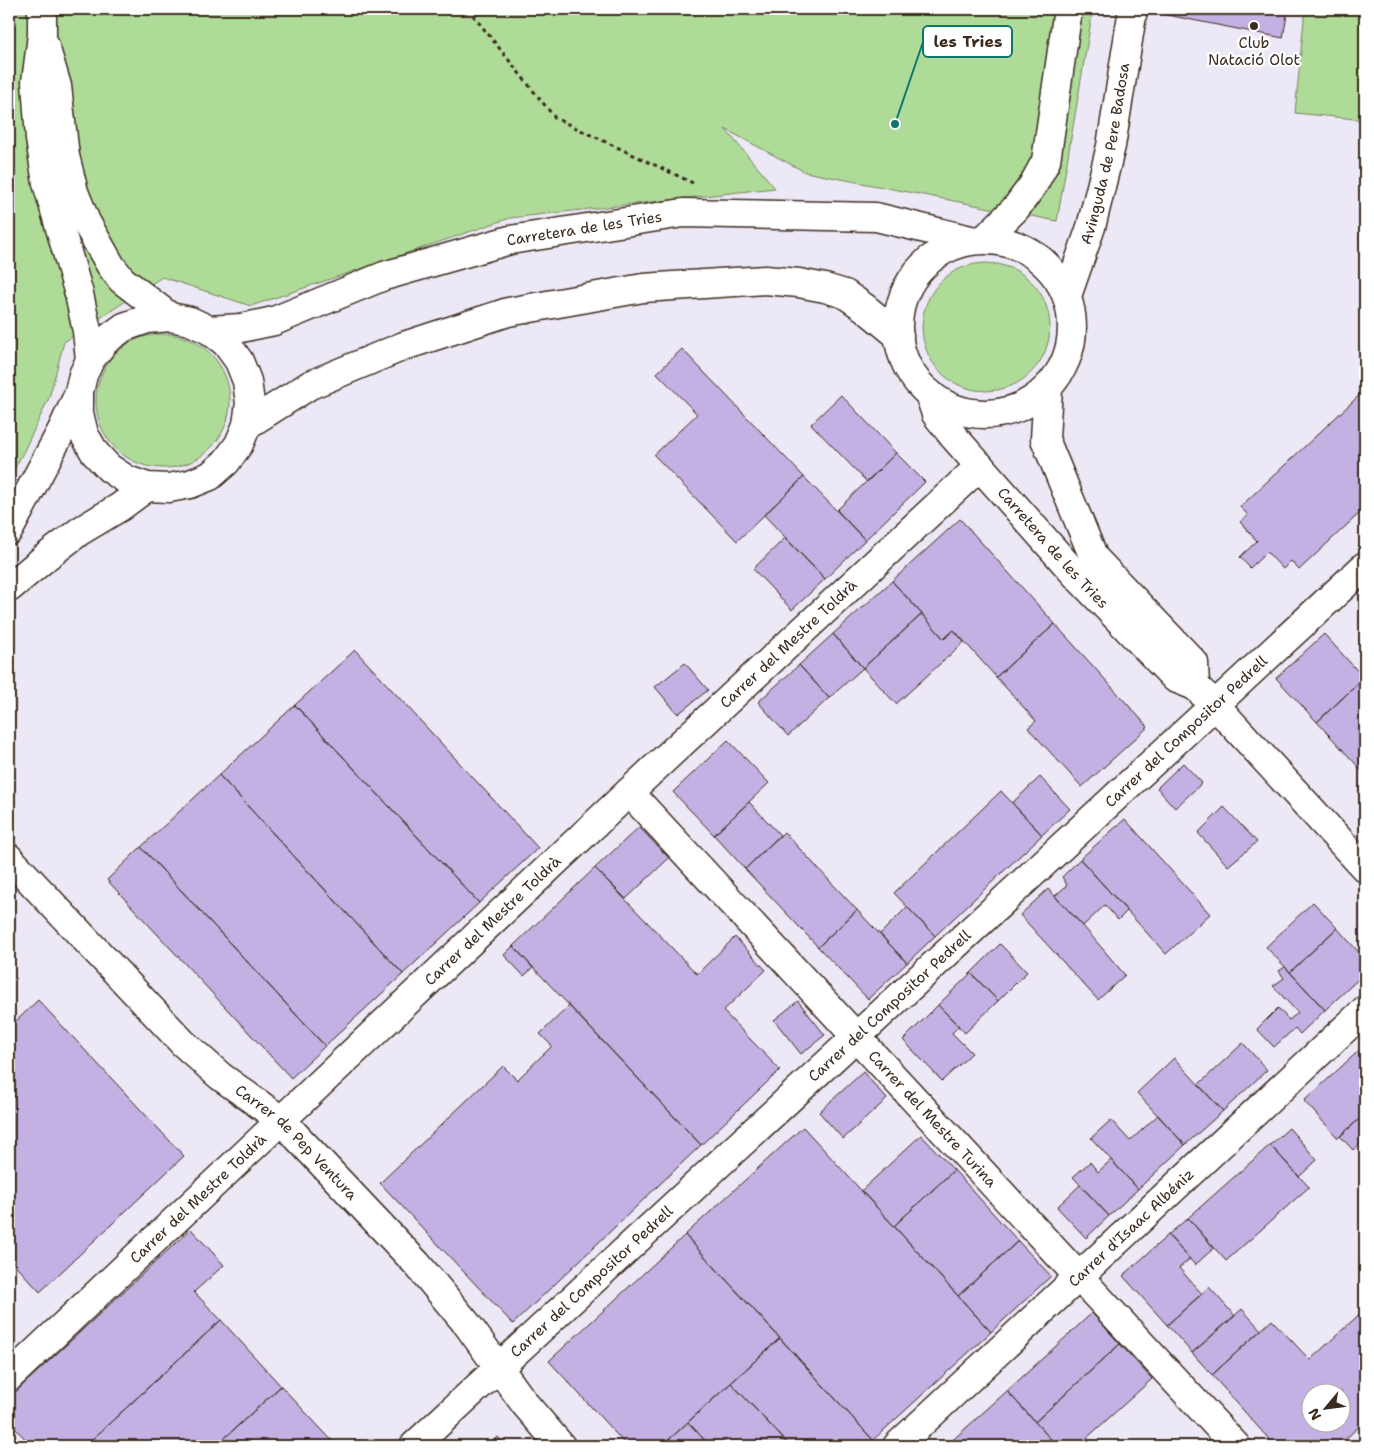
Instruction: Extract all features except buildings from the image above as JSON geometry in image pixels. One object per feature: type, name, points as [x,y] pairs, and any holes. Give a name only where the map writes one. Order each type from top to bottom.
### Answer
[{"type":"street","points":[[978,240],[1016,208],[1033,185],[1046,161],[1068,9]]},
{"type":"street","name":"Avinguda de Pere Badosa","points":[[1067,296],[1091,227],[1111,146],[1133,9]]},
{"type":"street","points":[[42,22],[57,86],[65,156],[74,192],[86,222],[110,266],[122,280],[170,317]]},
{"type":"street","points":[[42,22],[36,82],[40,139],[48,183],[79,294],[87,331],[90,360]]},
{"type":"street","name":"Carretera de les Tries","points":[[209,330],[241,328],[274,321],[384,276],[510,240],[684,212],[876,217],[978,240]]},
{"type":"street","points":[[978,240],[1007,242],[1026,249],[1044,262],[1058,277],[1067,296],[1072,315],[1072,335],[1068,354],[1060,372],[1048,388],[1034,400],[1017,408],[999,413],[980,414],[944,404],[929,393],[918,381],[908,367],[902,352],[899,336],[899,314],[905,293],[916,274],[931,258],[950,247],[978,240]]},
{"type":"street","points":[[247,425],[310,385],[404,346],[508,312],[643,288],[765,280],[807,284],[845,294],[899,336]]},
{"type":"street","points":[[9,530],[62,430],[79,392],[83,375],[90,360],[104,341],[124,327],[147,319],[170,317],[190,321],[209,330],[226,343],[239,361],[247,381],[250,403],[247,425],[239,444],[226,462],[210,476],[190,484],[169,488],[147,487],[127,480],[109,468],[95,453],[84,434],[79,414],[79,392]]},
{"type":"street","name":"Carretera de les Tries","points":[[1048,388],[1045,439],[1094,558],[1194,663],[1195,686]]},
{"type":"street","name":"Carretera de les Tries","points":[[929,393],[936,414],[1075,574],[1175,678],[1195,686],[1215,705],[1365,868]]},
{"type":"street","name":"Carrer del Mestre Toldrà","points":[[9,1377],[629,792],[980,466]]},
{"type":"street","points":[[9,588],[80,532],[120,507],[147,487]]},
{"type":"street","name":"Carrer del Compositor Pedrell","points":[[414,1446],[1365,566]]},
{"type":"street","name":"Carrer del Mestre Turina","points":[[629,792],[1236,1446]]},
{"type":"street","name":"Carrer de Pep Ventura","points":[[9,858],[183,1043],[220,1076],[281,1120],[417,1264],[467,1324],[525,1404],[561,1446]]},
{"type":"street","name":"Carrer d'Isaac Albéniz","points":[[896,1446],[1365,1010]]},
{"type":"path","points":[[468,9],[555,118],[699,186]]},
{"type":"green space","points":[[9,9],[1093,9],[1057,221],[805,172],[725,129],[775,188],[510,218],[251,306],[162,277],[64,342],[49,398],[9,478]]},
{"type":"green space","points":[[1305,9],[1365,9],[1365,120],[1295,113]]},
{"type":"green space","points":[[986,263],[1010,268],[1022,274],[1031,282],[1039,291],[1045,303],[1050,327],[1045,351],[1039,363],[1031,372],[1022,380],[1010,386],[986,391],[962,386],[950,380],[941,372],[933,363],[927,351],[922,327],[927,303],[933,291],[941,282],[950,274],[962,268]]},
{"type":"green space","points":[[163,334],[189,339],[210,354],[225,375],[230,401],[225,427],[210,448],[189,463],[163,468],[137,463],[116,448],[101,427],[96,401],[101,375],[116,354],[137,339]]},
{"type":"place","name":"Club Natació Olot","points":[[1254,26]]},
{"type":"place","name":"les Tries","points":[[895,124]]}]
